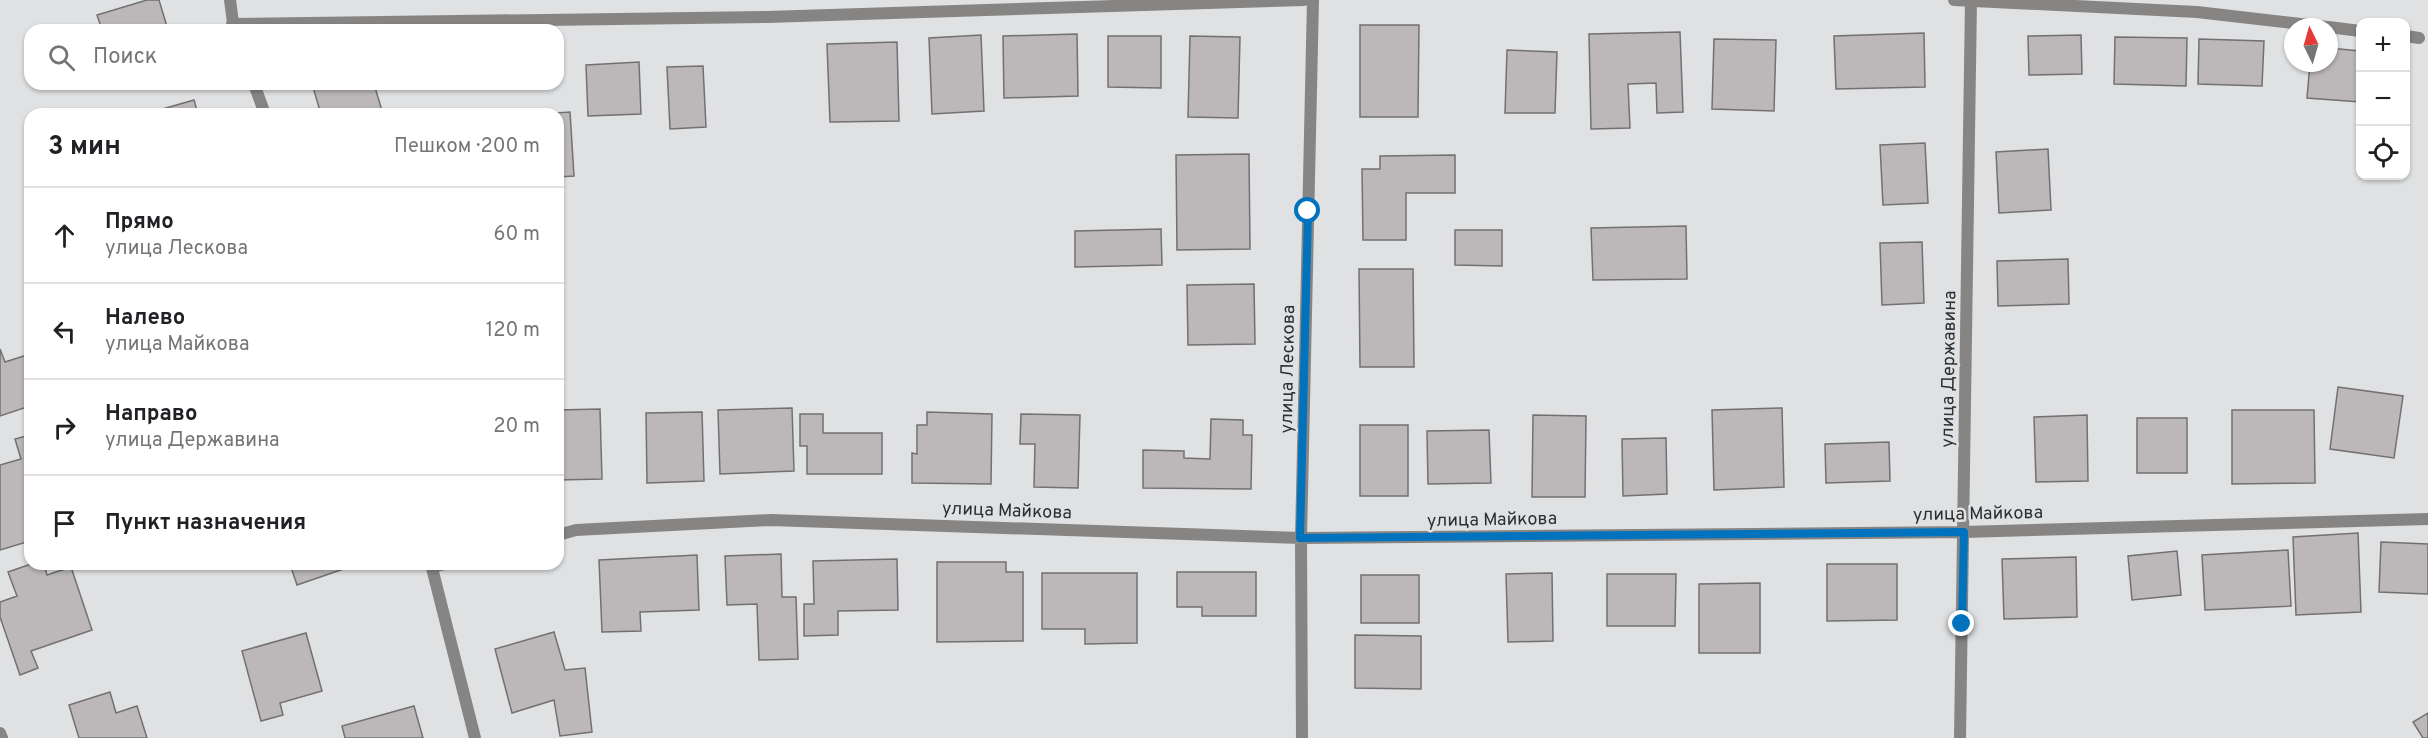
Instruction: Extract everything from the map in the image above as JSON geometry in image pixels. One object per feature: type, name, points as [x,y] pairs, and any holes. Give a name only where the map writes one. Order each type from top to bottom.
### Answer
[{"type":"street","points":[[230,0],[233,24]]},
{"type":"street","points":[[390,24],[755,17],[1304,0]]},
{"type":"street","name":"улица Лескова","points":[[1302,738],[1300,538],[1313,0]]},
{"type":"street","points":[[1954,0],[2197,12],[2284,22]]},
{"type":"street","name":"улица Державина","points":[[1960,738],[1971,0]]},
{"type":"street","points":[[2338,28],[2356,30]]},
{"type":"street","points":[[2410,37],[2419,38]]},
{"type":"street","points":[[256,90],[263,108]]},
{"type":"street","name":"улица Майкова","points":[[564,533],[576,530],[771,520],[1300,538],[1964,532],[2428,519]]},
{"type":"street","points":[[433,570],[475,738]]},
{"type":"street","points":[[0,733],[2,738]]},
{"type":"building","points":[[147,0],[159,0],[166,24],[100,24],[97,15]]},
{"type":"building","points":[[1360,25],[1419,25],[1418,117],[1360,117]]},
{"type":"building","points":[[1680,32],[1683,112],[1657,113],[1656,83],[1628,84],[1630,128],[1591,129],[1589,34]]},
{"type":"building","points":[[1924,33],[1925,87],[1836,89],[1834,36]]},
{"type":"building","points":[[1077,34],[1078,96],[1004,98],[1003,36]]},
{"type":"building","points":[[981,35],[984,111],[932,114],[929,38]]},
{"type":"building","points":[[2081,35],[2082,74],[2029,75],[2028,36]]},
{"type":"building","points":[[1108,36],[1161,36],[1161,88],[1108,87]]},
{"type":"building","points":[[1190,36],[1240,37],[1238,118],[1188,117]]},
{"type":"building","points":[[2115,37],[2187,38],[2186,86],[2114,84]]},
{"type":"building","points":[[1714,39],[1776,40],[1774,111],[1712,109]]},
{"type":"building","points":[[2199,39],[2264,41],[2262,86],[2198,84]]},
{"type":"building","points":[[897,42],[899,121],[830,122],[827,44]]},
{"type":"building","points":[[2338,49],[2356,51],[2356,102],[2307,98],[2309,72],[2338,72]]},
{"type":"building","points":[[1507,50],[1557,52],[1555,113],[1505,113]]},
{"type":"building","points":[[639,62],[641,114],[588,116],[586,65]]},
{"type":"building","points":[[703,66],[706,127],[670,129],[667,67]]},
{"type":"building","points":[[314,90],[376,90],[381,108],[319,108]]},
{"type":"building","points":[[194,100],[196,108],[166,108]]},
{"type":"building","points":[[564,112],[570,112],[574,176],[564,177]]},
{"type":"building","points":[[1925,143],[1928,203],[1883,205],[1880,145]]},
{"type":"building","points":[[2048,149],[2051,210],[1999,213],[1996,152]]},
{"type":"building","points":[[1249,154],[1250,249],[1177,250],[1176,155]]},
{"type":"building","points":[[1455,155],[1455,193],[1406,193],[1406,240],[1363,240],[1362,169],[1380,169],[1380,156]]},
{"type":"building","points":[[1686,226],[1687,279],[1593,280],[1591,228]]},
{"type":"building","points":[[1161,229],[1162,265],[1075,267],[1075,231]]},
{"type":"building","points":[[1455,230],[1502,230],[1502,266],[1455,265]]},
{"type":"building","points":[[1922,242],[1924,303],[1882,305],[1880,243]]},
{"type":"building","points":[[2068,259],[2069,304],[1998,306],[1997,261]]},
{"type":"building","points":[[1359,269],[1413,269],[1414,367],[1360,367]]},
{"type":"building","points":[[1254,284],[1255,344],[1188,345],[1187,285]]},
{"type":"building","points":[[0,349],[5,362],[24,356],[24,408],[0,416]]},
{"type":"building","points":[[2338,387],[2403,396],[2394,458],[2330,449]]},
{"type":"building","points":[[792,408],[794,471],[720,474],[718,410]]},
{"type":"building","points":[[1782,408],[1784,487],[1714,490],[1712,410]]},
{"type":"building","points":[[600,409],[602,479],[564,480],[564,410]]},
{"type":"building","points":[[2232,410],[2314,410],[2315,483],[2232,484]]},
{"type":"building","points":[[702,412],[704,481],[647,483],[646,413]]},
{"type":"building","points":[[927,412],[992,414],[991,484],[912,483],[912,453],[917,454],[917,425],[927,425]]},
{"type":"building","points":[[800,414],[823,414],[823,433],[882,433],[882,474],[807,474],[807,446],[800,446]]},
{"type":"building","points":[[1021,414],[1080,415],[1078,488],[1034,487],[1035,444],[1020,444]]},
{"type":"building","points":[[1533,415],[1586,416],[1585,497],[1532,497]]},
{"type":"building","points":[[2087,415],[2088,481],[2036,482],[2034,417]]},
{"type":"building","points":[[2137,418],[2187,418],[2187,473],[2137,473]]},
{"type":"building","points":[[1211,419],[1243,420],[1243,435],[1252,435],[1251,489],[1143,488],[1143,450],[1184,451],[1184,458],[1210,459]]},
{"type":"building","points":[[1360,425],[1408,425],[1408,496],[1360,496]]},
{"type":"building","points":[[1489,430],[1491,483],[1428,484],[1427,431]]},
{"type":"building","points":[[24,437],[24,543],[0,550],[0,465],[21,459],[15,439]]},
{"type":"building","points":[[1666,438],[1667,494],[1623,496],[1622,439]]},
{"type":"building","points":[[1889,442],[1890,481],[1826,483],[1825,444]]},
{"type":"building","points":[[2358,533],[2361,612],[2296,615],[2293,537]]},
{"type":"building","points":[[2381,542],[2428,544],[2428,594],[2379,592]]},
{"type":"building","points":[[2288,550],[2291,606],[2205,610],[2202,555]]},
{"type":"building","points":[[2177,551],[2181,595],[2132,600],[2128,556]]},
{"type":"building","points":[[781,554],[782,597],[796,597],[798,659],[759,660],[757,604],[727,605],[725,556]]},
{"type":"building","points":[[697,555],[699,610],[640,612],[641,631],[602,632],[599,560]]},
{"type":"building","points":[[2076,557],[2077,617],[2004,619],[2002,559]]},
{"type":"building","points":[[897,559],[898,610],[838,611],[838,635],[804,636],[804,604],[814,604],[813,561]]},
{"type":"building","points":[[937,562],[1006,562],[1006,572],[1023,572],[1023,641],[937,642]]},
{"type":"building","points":[[1827,564],[1897,564],[1897,620],[1827,621]]},
{"type":"building","points":[[24,566],[24,570],[46,570],[47,575],[62,570],[72,570],[92,630],[31,651],[38,668],[20,675],[0,617],[0,602],[17,596],[8,572]]},
{"type":"building","points":[[292,570],[341,570],[297,585]]},
{"type":"building","points":[[1177,572],[1256,572],[1256,616],[1202,616],[1202,607],[1177,607]]},
{"type":"building","points":[[1042,573],[1137,573],[1137,643],[1085,644],[1085,629],[1042,629]]},
{"type":"building","points":[[1552,573],[1553,641],[1508,642],[1506,574]]},
{"type":"building","points":[[1607,574],[1676,574],[1675,626],[1607,626]]},
{"type":"building","points":[[1361,575],[1419,575],[1419,623],[1361,623]]},
{"type":"building","points":[[1760,583],[1760,653],[1699,653],[1699,584]]},
{"type":"building","points":[[554,632],[565,670],[585,668],[592,732],[560,736],[554,700],[512,713],[495,649]]},
{"type":"building","points":[[306,633],[322,691],[280,703],[283,715],[261,721],[242,651]]},
{"type":"building","points":[[1355,635],[1421,636],[1421,689],[1355,688]]},
{"type":"building","points":[[110,692],[116,713],[137,706],[147,738],[79,738],[69,705]]},
{"type":"building","points":[[414,706],[423,738],[345,738],[342,726]]},
{"type":"building","points":[[2428,713],[2428,738],[2423,738],[2413,722]]},
{"type":"route","points":[[1308,211],[1300,538],[1964,532],[1962,624]]}]
